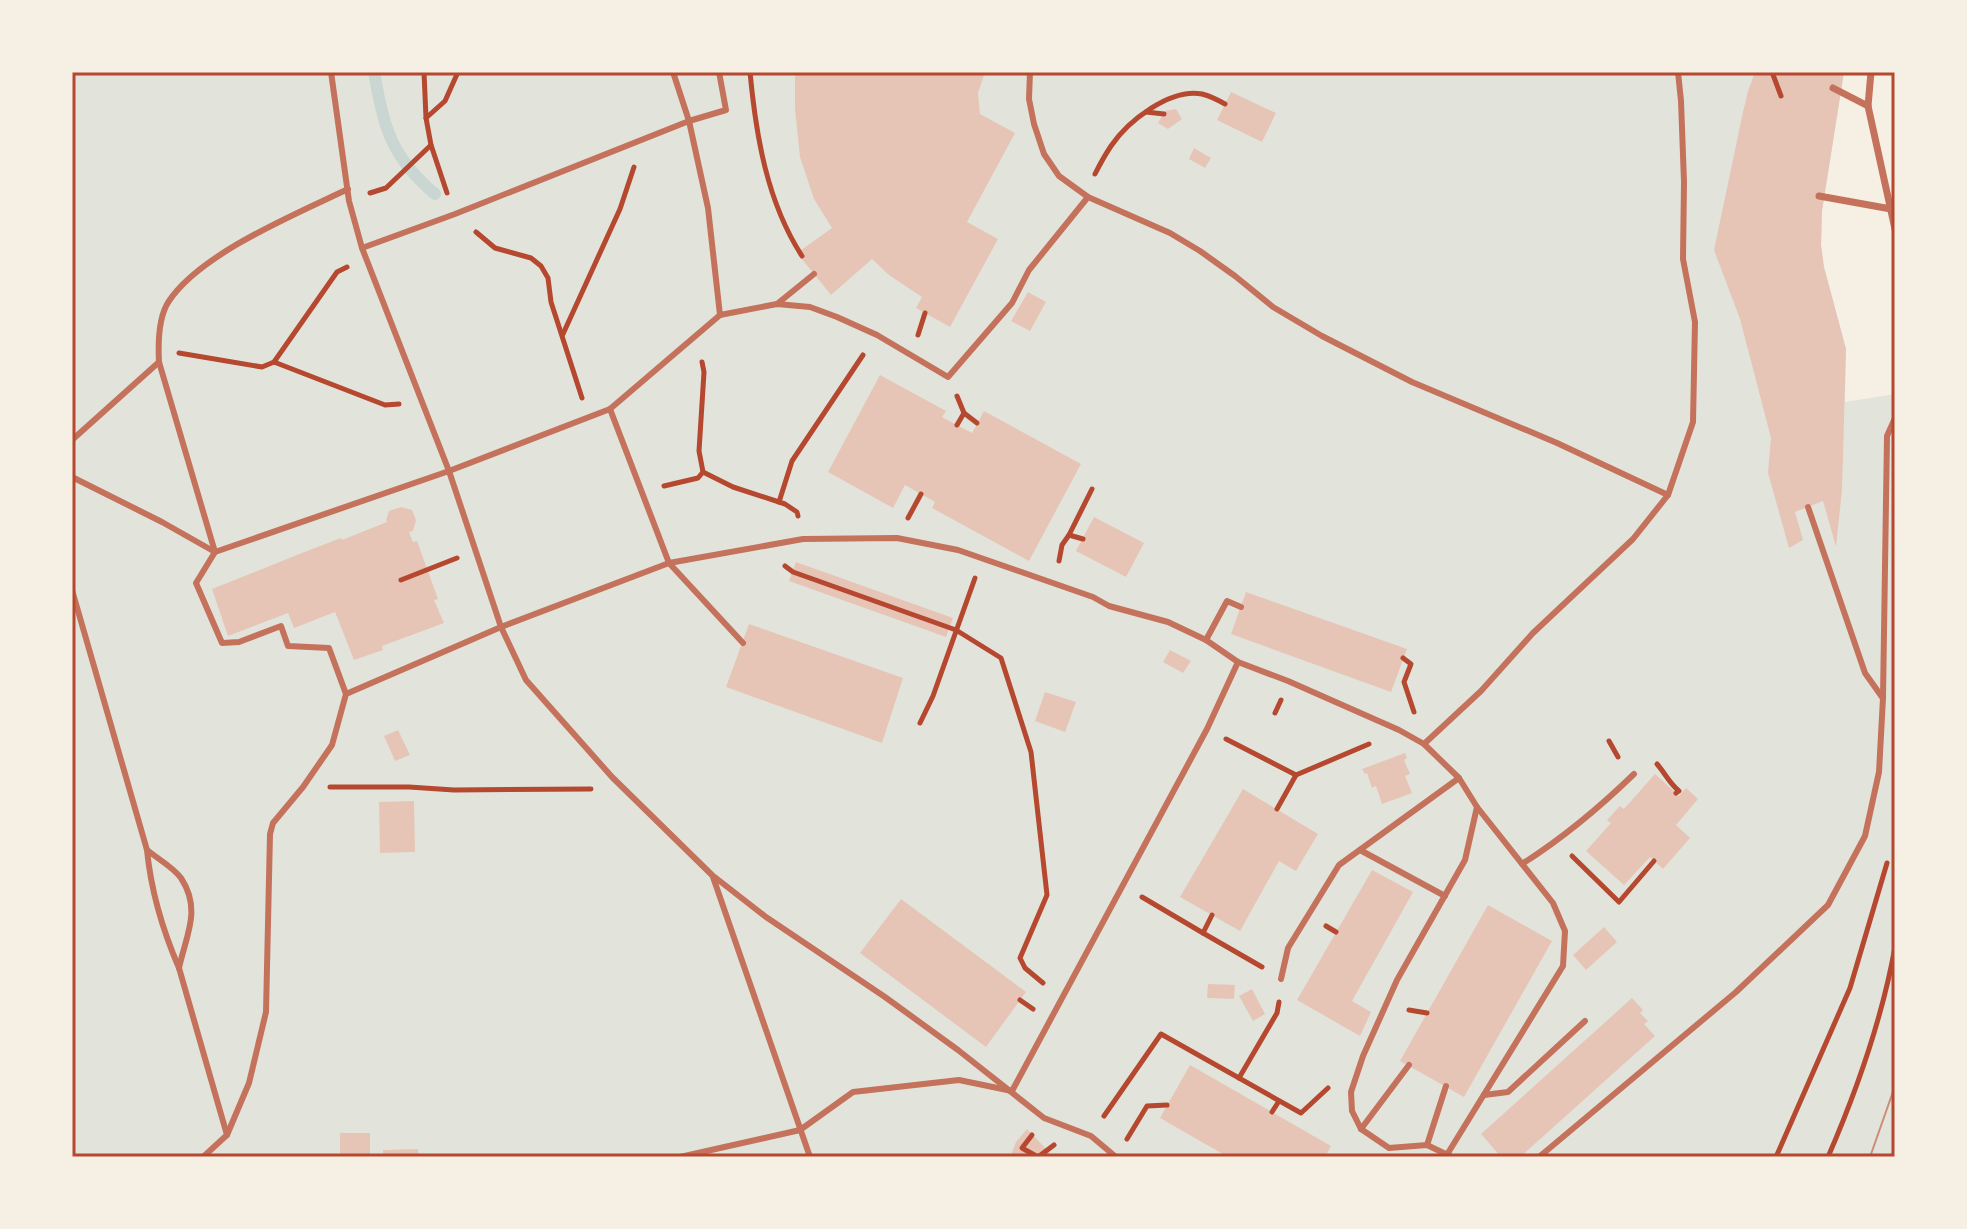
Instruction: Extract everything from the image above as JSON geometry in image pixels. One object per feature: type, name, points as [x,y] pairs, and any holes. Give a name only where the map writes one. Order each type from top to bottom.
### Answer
[{"type":"street","points":[[1871,72],[1868,106],[1895,229]]},
{"type":"street","points":[[1833,88],[1868,106]]},
{"type":"street","points":[[1819,196],[1891,209]]},
{"type":"lane","points":[[331,72],[349,201],[362,248],[449,471],[501,627],[526,680],[624,789],[712,875],[766,917],[885,997],[1044,1118],[1091,1136],[1116,1157]]},
{"type":"lane","points":[[673,72],[689,121],[708,208],[720,315]]},
{"type":"lane","points":[[362,248],[689,121],[726,110],[719,72]]},
{"type":"lane","points":[[1030,72],[1029,99],[1044,154],[1059,176],[1088,197],[1170,233],[1235,276],[1273,307],[1335,343],[1412,382],[1557,443],[1668,495]]},
{"type":"lane","points":[[1424,744],[1481,691],[1533,633],[1633,539],[1668,495],[1693,422],[1695,322],[1683,259],[1683,142],[1678,72]]},
{"type":"lane","points":[[215,552],[159,362],[158,338],[167,303],[191,277],[221,254],[348,189]]},
{"type":"lane","points":[[203,1157],[227,1135],[249,1083],[266,1012],[270,834],[273,823],[332,745],[346,694],[329,648],[288,646],[281,626],[239,642],[222,643],[196,583],[215,552],[449,471],[610,409],[720,315],[777,304],[810,307],[877,335],[948,377],[1012,303],[1029,270],[1088,197]]},
{"type":"lane","points":[[777,304],[814,274]]},
{"type":"lane","points":[[72,440],[159,362]]},
{"type":"lane","points":[[610,409],[669,563],[743,643]]},
{"type":"lane","points":[[1539,1157],[1736,992],[1828,905],[1865,836],[1879,772],[1887,436],[1895,418]]},
{"type":"lane","points":[[72,477],[215,552]]},
{"type":"lane","points":[[1808,507],[1865,673],[1883,698]]},
{"type":"lane","points":[[346,694],[501,627],[669,563],[803,539],[897,538],[932,544],[983,558],[1093,597],[1109,606],[1168,622],[1206,640],[1238,662],[1288,681],[1424,744],[1459,778],[1477,807],[1553,903],[1565,931],[1563,966],[1450,1155],[1427,1145],[1389,1148],[1361,1129],[1352,1111],[1351,1092],[1363,1056],[1397,980],[1465,860],[1477,807]]},
{"type":"lane","points":[[72,590],[147,850],[150,875],[168,942],[179,968],[227,1135]]},
{"type":"lane","points":[[1206,640],[1227,601],[1241,607]]},
{"type":"lane","points":[[1012,1091],[1207,729],[1238,662]]},
{"type":"lane","points":[[1522,864],[1557,842],[1606,802],[1634,774]]},
{"type":"lane","points":[[1281,979],[1288,948],[1339,865],[1459,778]]},
{"type":"lane","points":[[147,850],[180,877],[192,901],[191,925],[179,968]]},
{"type":"lane","points":[[1360,850],[1445,896]]},
{"type":"lane","points":[[712,875],[810,1157]]},
{"type":"lane","points":[[1484,1095],[1508,1092],[1585,1021]]},
{"type":"lane","points":[[1361,1129],[1409,1065]]},
{"type":"lane","points":[[680,1157],[800,1130],[853,1092],[959,1080],[1012,1091]]},
{"type":"lane","points":[[1427,1145],[1446,1086]]},
{"type":"lane","points":[[1388,1157],[1389,1148]]},
{"type":"path","points":[[424,72],[431,145],[455,214],[495,248],[531,258],[541,266],[548,278],[551,302],[588,418]]},
{"type":"path","points":[[426,118],[445,101],[458,72]]},
{"type":"path","points":[[750,72],[763,165],[791,238],[814,274]]},
{"type":"path","points":[[1772,72],[1781,96]]},
{"type":"path","points":[[1088,197],[1093,176],[1113,143],[1145,111],[1189,94],[1200,94],[1225,104]]},
{"type":"path","points":[[1145,111],[1164,114]]},
{"type":"path","points":[[562,336],[620,209],[644,139]]},
{"type":"path","points":[[349,201],[386,188],[431,145]]},
{"type":"path","points":[[159,350],[262,367],[274,362],[337,272]]},
{"type":"path","points":[[779,502],[792,461],[877,335]]},
{"type":"path","points":[[690,341],[701,358],[704,372],[699,451],[703,472]]},
{"type":"path","points":[[274,362],[385,405]]},
{"type":"path","points":[[964,413],[977,423]]},
{"type":"path","points":[[703,472],[733,487],[785,504],[797,512],[803,539]]},
{"type":"path","points":[[641,491],[698,478],[703,472]]},
{"type":"path","points":[[1054,585],[1062,545],[1092,489]]},
{"type":"path","points":[[1069,535],[1083,539]]},
{"type":"path","points":[[920,723],[933,696],[983,558]]},
{"type":"path","points":[[401,580],[446,562]]},
{"type":"path","points":[[793,572],[956,630],[1001,658],[1031,752],[1047,895],[1020,958],[1025,968],[1038,977]]},
{"type":"path","points":[[1403,658],[1411,664],[1404,682]]},
{"type":"path","points":[[1207,729],[1296,775]]},
{"type":"path","points":[[1277,809],[1296,775],[1399,730]]},
{"type":"path","points":[[1609,741],[1615,755]]},
{"type":"path","points":[[1670,783],[1679,791],[1676,793]]},
{"type":"path","points":[[303,787],[624,789]]},
{"type":"path","points":[[1557,842],[1619,902],[1654,861]]},
{"type":"path","points":[[1776,1157],[1850,988],[1887,863]]},
{"type":"path","points":[[1123,886],[1281,979]]},
{"type":"path","points":[[1203,933],[1212,915]]},
{"type":"path","points":[[1828,1157],[1878,1020],[1895,947]]},
{"type":"path","points":[[1239,1078],[1277,1013]]},
{"type":"path","points":[[1091,1136],[1161,1034],[1301,1113],[1363,1056]]},
{"type":"path","points":[[1272,1112],[1279,1101]]},
{"type":"path","points":[[1124,1144],[1147,1106],[1167,1105]]},
{"type":"shaded area","points":[[72,72],[1844,72],[1822,211],[1821,245],[1846,349],[1845,402],[1895,394],[1895,1157],[72,1157]]},
{"type":"building","points":[[795,72],[985,72],[978,93],[980,114],[1015,133],[967,222],[998,239],[950,327],[916,308],[922,297],[889,275],[872,259],[831,295],[797,253],[832,228],[814,199],[800,157]]},
{"type":"building","points":[[1755,72],[1844,72],[1822,211],[1821,245],[1846,349],[1842,490],[1836,547],[1823,501],[1795,512],[1803,540],[1789,548],[1768,473],[1771,438],[1740,319],[1714,250],[1743,112]]},
{"type":"building","points":[[1231,92],[1276,113],[1262,142],[1217,120]]},
{"type":"building","points":[[1176,109],[1182,119],[1168,129],[1158,123],[1165,111]]},
{"type":"building","points":[[1194,148],[1211,158],[1205,168],[1189,159]]},
{"type":"building","points":[[1028,292],[1046,302],[1030,331],[1011,321]]},
{"type":"building","points":[[880,375],[946,411],[942,417],[972,433],[984,411],[1081,464],[1029,561],[932,508],[935,502],[905,485],[893,508],[828,472]]},
{"type":"building","points":[[401,507],[412,510],[416,520],[413,531],[409,532],[413,542],[417,541],[444,623],[354,660],[335,612],[294,628],[288,613],[228,636],[212,589],[387,522],[389,511]]},
{"type":"building","points":[[1094,517],[1144,543],[1126,577],[1076,551]]},
{"type":"building","points":[[796,562],[953,618],[946,637],[789,581]]},
{"type":"building","points":[[1246,592],[1407,649],[1391,692],[1231,634]]},
{"type":"building","points":[[749,624],[903,678],[882,743],[726,687]]},
{"type":"building","points":[[1170,650],[1191,661],[1183,673],[1163,662]]},
{"type":"building","points":[[1045,692],[1076,702],[1065,732],[1035,721]]},
{"type":"building","points":[[398,730],[410,755],[395,761],[384,736]]},
{"type":"building","points":[[1405,753],[1407,758],[1404,760],[1410,774],[1405,776],[1412,793],[1382,804],[1376,786],[1372,788],[1367,773],[1362,769]]},
{"type":"building","points":[[1655,774],[1679,796],[1686,788],[1698,799],[1676,825],[1690,838],[1663,869],[1650,857],[1624,885],[1586,851],[1611,823],[1607,820],[1620,806],[1624,809]]},
{"type":"building","points":[[1243,789],[1318,834],[1296,871],[1279,861],[1240,931],[1180,897]]},
{"type":"building","points":[[414,801],[415,852],[380,853],[379,802]]},
{"type":"building","points":[[1372,870],[1413,892],[1352,1001],[1371,1012],[1360,1036],[1297,1000]]},
{"type":"building","points":[[901,899],[1026,992],[986,1047],[860,953]]},
{"type":"building","points":[[1488,905],[1552,941],[1464,1097],[1400,1061]]},
{"type":"building","points":[[1604,927],[1617,942],[1586,970],[1573,955]]},
{"type":"building","points":[[1208,984],[1235,985],[1234,999],[1207,998]]},
{"type":"building","points":[[1252,989],[1265,1014],[1253,1021],[1239,996]]},
{"type":"building","points":[[1632,998],[1643,1010],[1640,1013],[1648,1021],[1644,1024],[1655,1036],[1520,1157],[1501,1157],[1481,1134]]},
{"type":"building","points":[[1190,1065],[1331,1146],[1325,1157],[1228,1157],[1160,1118]]},
{"type":"building","points":[[1027,1129],[1050,1153],[1045,1157],[1010,1157],[1016,1142]]},
{"type":"building","points":[[340,1133],[370,1133],[370,1157],[340,1157]]},
{"type":"building","points":[[418,1149],[419,1157],[383,1157],[383,1150]]},
{"type":"waterway","points":[[374,72],[391,139],[408,167],[435,194]]},
{"type":"tram line","points":[[1870,1157],[1895,1086]]},
{"type":"tram line","points":[[1891,1157],[1895,1148]]}]
